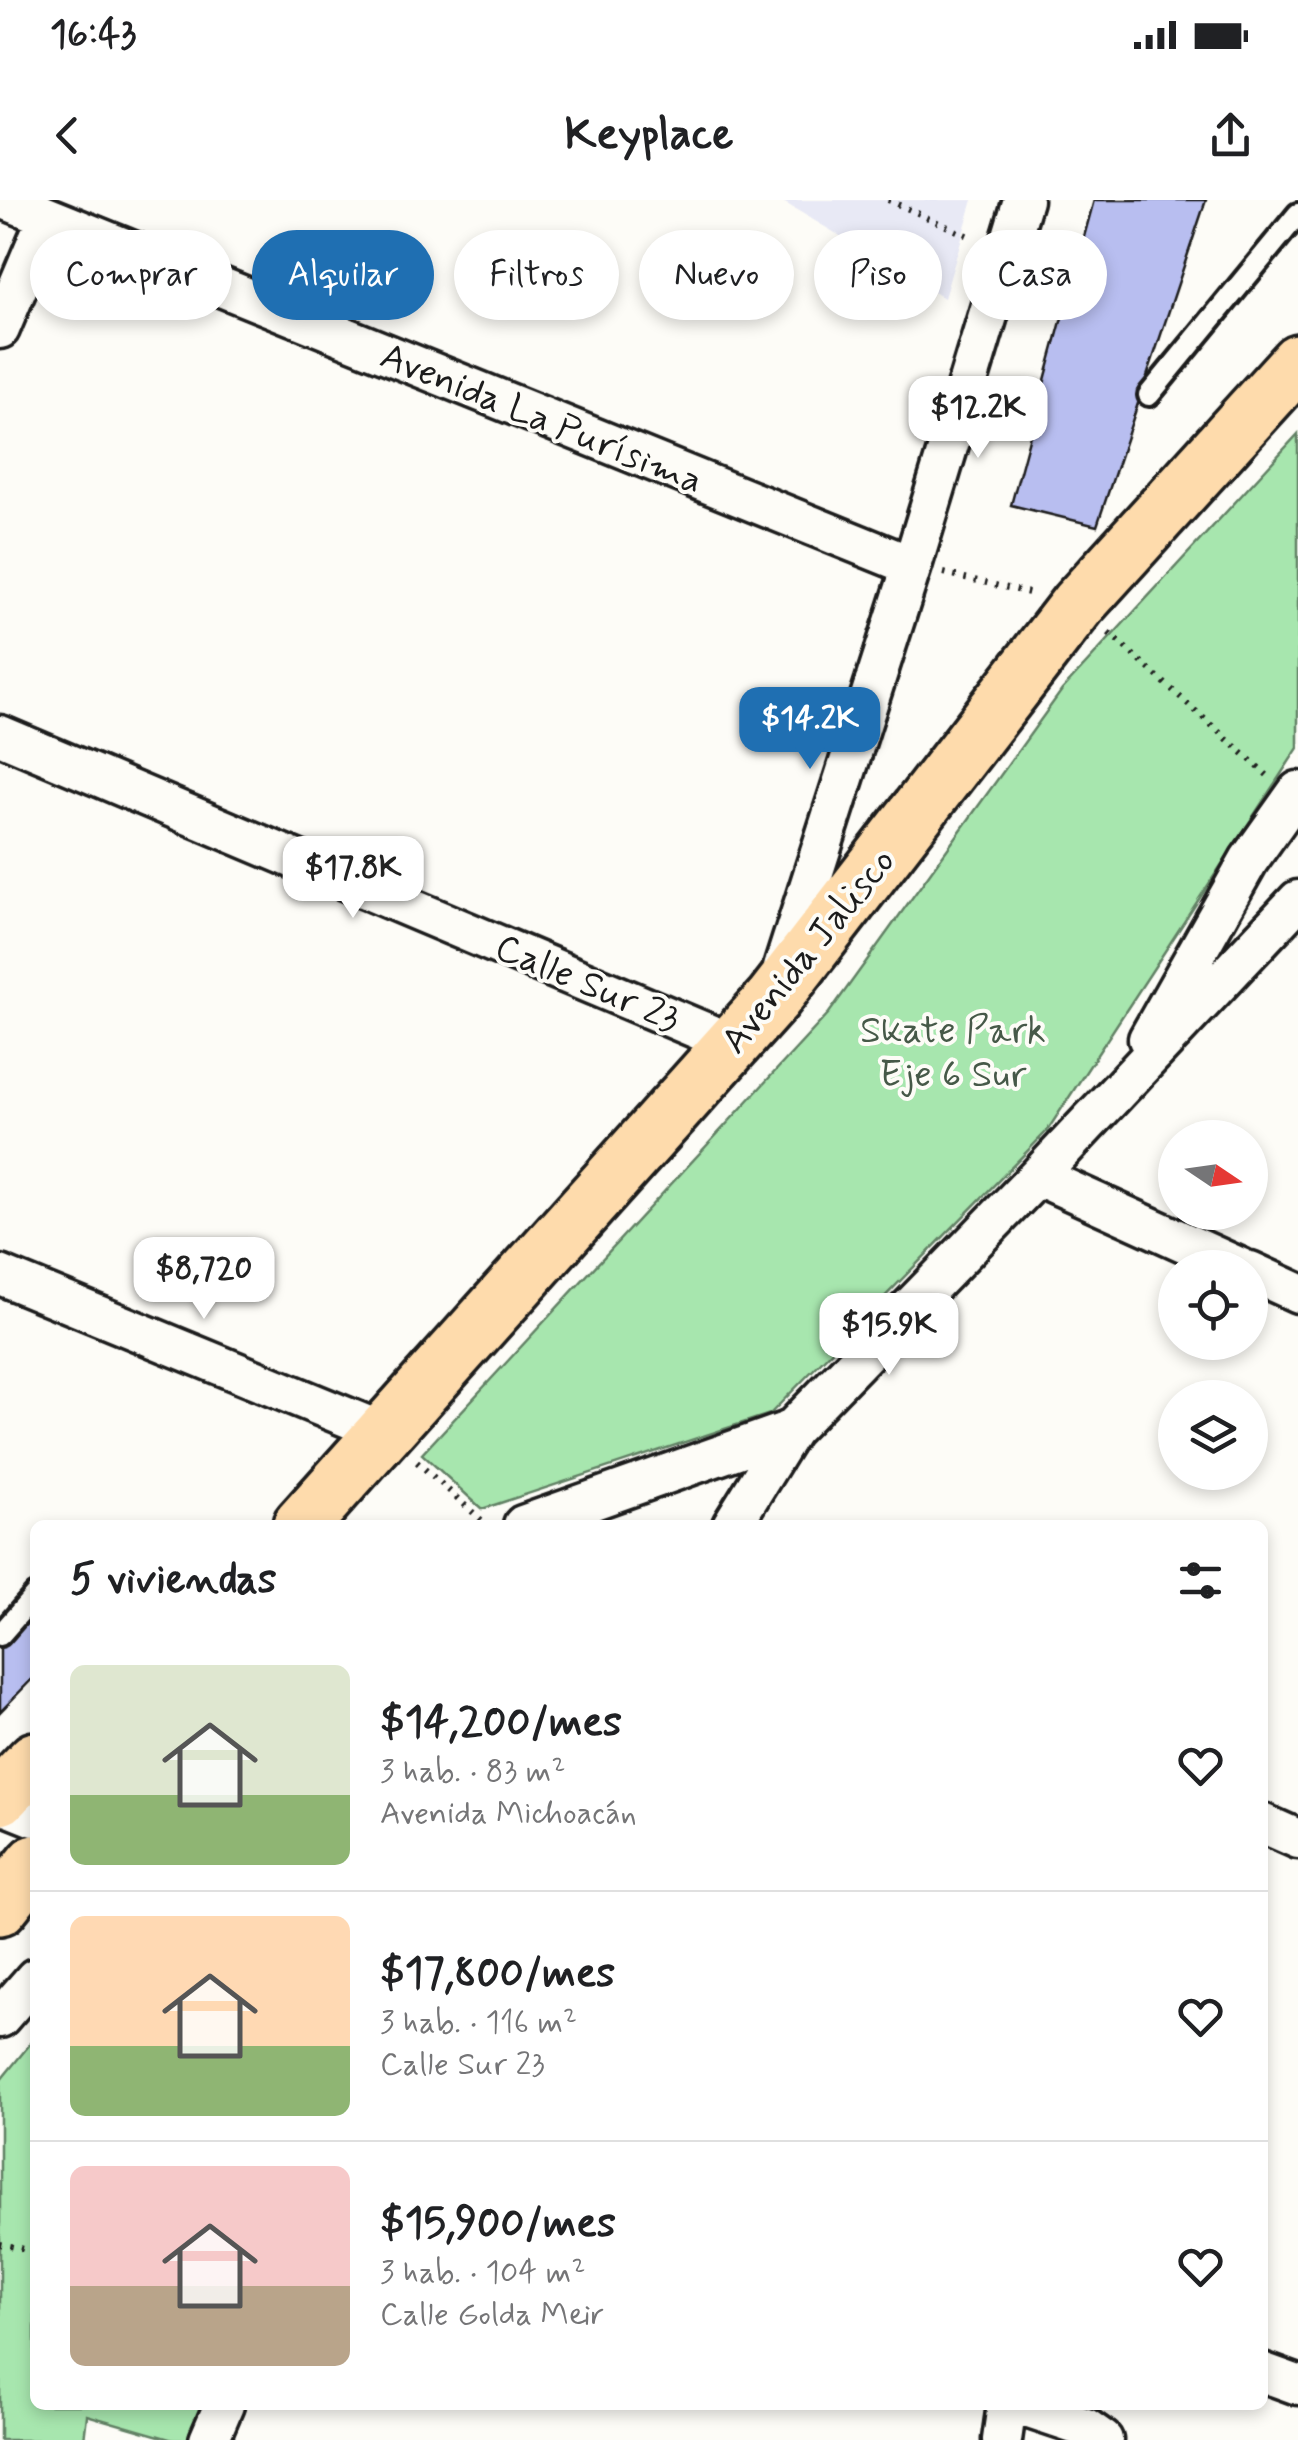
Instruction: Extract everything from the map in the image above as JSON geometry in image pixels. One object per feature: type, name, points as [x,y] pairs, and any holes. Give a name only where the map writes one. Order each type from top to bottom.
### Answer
[{"type":"main road","name":"Avenida Jalisco","points":[[306,1520],[774,999],[1078,604],[1298,362]]},
{"type":"main road","points":[[0,1800],[30,1766]]},
{"type":"main road","points":[[0,1907],[30,1869]]},
{"type":"street","name":"Avenida La Purísima","points":[[6,200],[912,566]]},
{"type":"street","points":[[1014,230],[1023,200]]},
{"type":"street","points":[[0,329],[47,218]]},
{"type":"street","points":[[774,999],[986,320]]},
{"type":"street","name":"Calle Sur 23","points":[[0,735],[733,1044]]},
{"type":"street","points":[[1120,1088],[1250,860],[1295,794]]},
{"type":"street","points":[[735,1520],[791,1430],[1298,900]]},
{"type":"street","points":[[1038,1176],[1201,1250]]},
{"type":"street","points":[[0,1274],[383,1432]]},
{"type":"street","points":[[1268,1280],[1298,1293]]},
{"type":"street","points":[[559,1520],[791,1430]]},
{"type":"street","points":[[0,1800],[30,1815]]},
{"type":"street","points":[[1268,1826],[1298,1838]]},
{"type":"street","points":[[0,2018],[30,1984]]},
{"type":"street","points":[[1268,2374],[1298,2385]]},
{"type":"street","points":[[209,2440],[222,2410]]},
{"type":"street","points":[[1002,2440],[1006,2410]]},
{"type":"street","points":[[1033,2410],[1089,2428]]},
{"type":"lane","points":[[1149,395],[1298,214]]},
{"type":"lane","points":[[0,1635],[30,1602]]},
{"type":"path","points":[[888,200],[962,234]]},
{"type":"path","points":[[912,566],[1078,604],[1295,794]]},
{"type":"path","points":[[383,1432],[480,1520]]},
{"type":"path","points":[[0,2244],[30,2249]]},
{"type":"shaded area","points":[[780,200],[973,200],[944,298],[942,230],[830,230]]},
{"type":"green space","name":"Skate Park Eje 6 Sur","points":[[1298,434],[1298,748],[1047,1131],[770,1414],[482,1509],[422,1454],[829,1013],[1062,690]]},
{"type":"green space","points":[[30,2044],[30,2410],[212,2410],[199,2440],[173,2440],[87,2415],[84,2440],[0,2440],[0,2081]]},
{"type":"building","points":[[1094,200],[1206,200],[1097,526],[1011,505],[1061,320],[1107,320],[1107,230],[1086,230]]},
{"type":"building","points":[[30,1611],[30,1681],[0,1712],[0,1644]]}]
